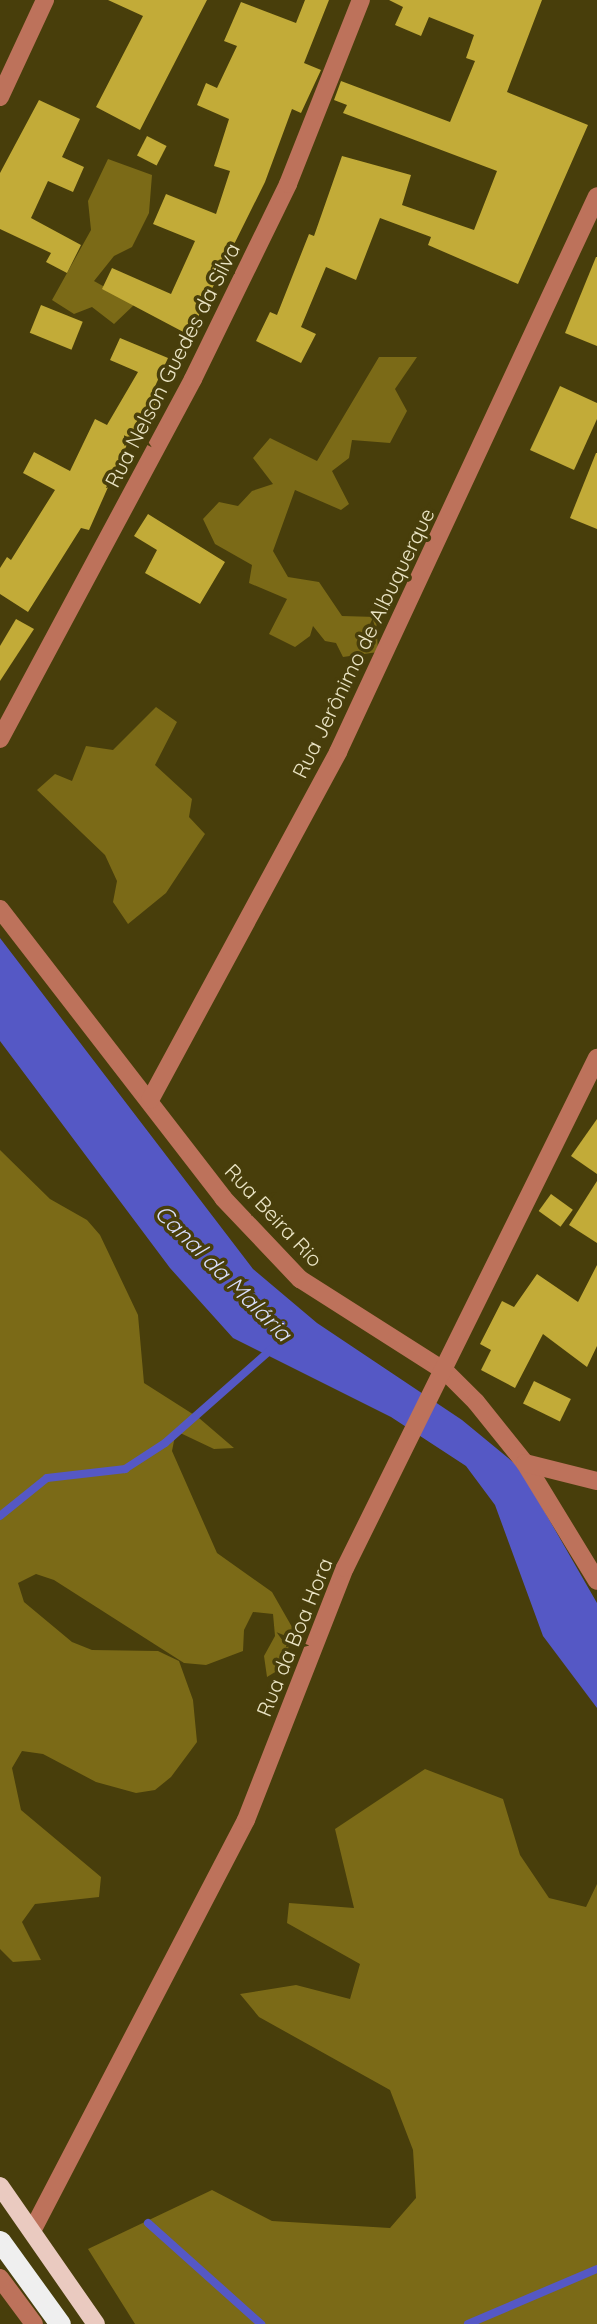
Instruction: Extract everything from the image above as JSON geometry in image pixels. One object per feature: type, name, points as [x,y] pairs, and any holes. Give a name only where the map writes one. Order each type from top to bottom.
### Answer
[{"type":"highway","points":[[0,2241],[60,2324]]},
{"type":"main road","points":[[0,2186],[96,2324]]},
{"type":"street","points":[[0,97],[45,0]]},
{"type":"street","name":"Rua Nelson Guedes da Silva","points":[[0,739],[193,379],[276,209],[360,0]]},
{"type":"street","name":"Rua Jerônimo de Albuquerque","points":[[150,1100],[338,752],[597,196]]},
{"type":"street","name":"Rua Beira Rio","points":[[0,909],[223,1198],[300,1279],[446,1372],[525,1463],[597,1581]]},
{"type":"street","name":"Rua da Boa Hora","points":[[32,2231],[246,1820],[345,1569],[438,1390],[595,1066]]},
{"type":"street","points":[[525,1463],[597,1481]]},
{"type":"street","points":[[0,2278],[34,2324]]},
{"type":"shaded area","points":[[108,159],[152,175],[149,213],[132,247],[114,256],[94,281],[135,304],[114,324],[92,307],[74,314],[52,300],[91,230],[88,201]]},
{"type":"shaded area","points":[[379,357],[417,357],[395,389],[407,411],[390,443],[352,440],[349,458],[332,471],[349,504],[341,510],[295,490],[273,551],[288,577],[319,582],[342,616],[376,617],[378,652],[343,657],[336,643],[325,641],[313,626],[310,636],[295,647],[269,634],[287,599],[249,583],[252,565],[215,544],[203,519],[219,502],[238,506],[252,491],[273,484],[253,458],[270,438],[317,461]]},
{"type":"shaded area","points":[[156,707],[177,722],[155,765],[192,799],[189,817],[205,834],[166,893],[128,924],[113,902],[117,881],[105,855],[37,790],[55,774],[72,781],[86,746],[113,750]]},
{"type":"shaded area","points":[[0,1150],[50,1199],[87,1220],[100,1235],[138,1315],[144,1383],[199,1418],[234,1448],[214,1449],[176,1431],[172,1451],[217,1553],[272,1592],[292,1627],[285,1666],[267,1677],[264,1656],[275,1636],[273,1614],[253,1612],[244,1630],[243,1651],[206,1665],[184,1663],[54,1580],[36,1574],[18,1583],[24,1602],[72,1642],[92,1650],[158,1651],[179,1661],[193,1700],[197,1742],[171,1777],[155,1790],[136,1793],[96,1782],[43,1754],[22,1751],[12,1768],[21,1810],[101,1877],[99,1897],[35,1904],[22,1922],[41,1960],[13,1962],[0,1949]]},
{"type":"shaded area","points":[[425,1769],[503,1799],[520,1855],[549,1898],[586,1907],[597,1884],[597,2324],[135,2324],[88,2249],[212,2190],[272,2221],[390,2228],[416,2198],[413,2150],[390,2090],[259,2017],[240,1994],[296,1985],[350,1999],[360,1964],[287,1923],[289,1903],[354,1908],[335,1829]]},
{"type":"water","name":"Canal da Malária","points":[[0,938],[253,1269],[317,1323],[462,1420],[519,1467],[597,1603],[597,1708],[543,1636],[495,1505],[466,1466],[391,1417],[233,1338],[170,1268],[0,1041]]},
{"type":"building","points":[[108,0],[207,0],[140,130],[96,107],[143,16]]},
{"type":"building","points":[[305,0],[329,0],[304,63],[321,70],[301,113],[292,109],[265,182],[189,335],[102,289],[112,268],[171,294],[195,241],[153,224],[166,194],[216,214],[230,171],[214,166],[229,119],[197,105],[206,83],[217,88],[237,46],[224,41],[241,2],[296,23]]},
{"type":"building","points":[[389,0],[542,0],[507,92],[588,125],[518,284],[428,245],[431,237],[380,218],[356,280],[326,267],[301,327],[316,334],[301,363],[256,341],[270,312],[277,315],[309,234],[314,236],[342,156],[411,175],[402,205],[474,230],[497,171],[343,113],[347,105],[334,100],[341,81],[450,122],[475,61],[466,58],[474,35],[429,17],[421,36],[395,25],[403,7]]},
{"type":"building","points":[[39,100],[80,119],[62,157],[84,167],[73,192],[48,181],[31,218],[81,245],[67,273],[46,262],[51,253],[0,229],[0,173]]},
{"type":"building","points":[[147,136],[167,146],[157,166],[137,156]]},
{"type":"building","points":[[597,257],[597,346],[565,333]]},
{"type":"building","points":[[41,305],[83,322],[71,350],[30,333]]},
{"type":"building","points":[[120,338],[168,358],[151,395],[158,399],[148,416],[141,413],[89,530],[81,528],[28,612],[0,594],[0,568],[7,557],[11,560],[55,490],[23,473],[34,452],[70,471],[95,419],[107,425],[138,372],[110,360]]},
{"type":"building","points":[[560,386],[597,403],[597,419],[574,470],[530,450]]},
{"type":"building","points":[[597,453],[597,529],[570,518]]},
{"type":"building","points":[[148,514],[225,562],[200,604],[145,573],[157,550],[134,536]]},
{"type":"building","points":[[16,619],[34,629],[0,681],[0,646]]},
{"type":"building","points":[[597,1119],[597,1174],[571,1156]]},
{"type":"building","points":[[597,1181],[597,1243],[569,1225]]},
{"type":"building","points":[[551,1194],[573,1210],[560,1227],[539,1211]]},
{"type":"building","points":[[597,1265],[597,1346],[587,1367],[543,1334],[515,1388],[481,1370],[491,1350],[480,1344],[502,1301],[514,1307],[537,1274],[578,1302]]},
{"type":"building","points":[[534,1381],[571,1399],[560,1421],[523,1403]]},
{"type":"waterway","points":[[0,1516],[47,1478],[125,1469],[165,1443],[275,1346]]},
{"type":"waterway","points":[[148,2223],[261,2324]]},
{"type":"waterway","points":[[468,2324],[597,2269]]}]
